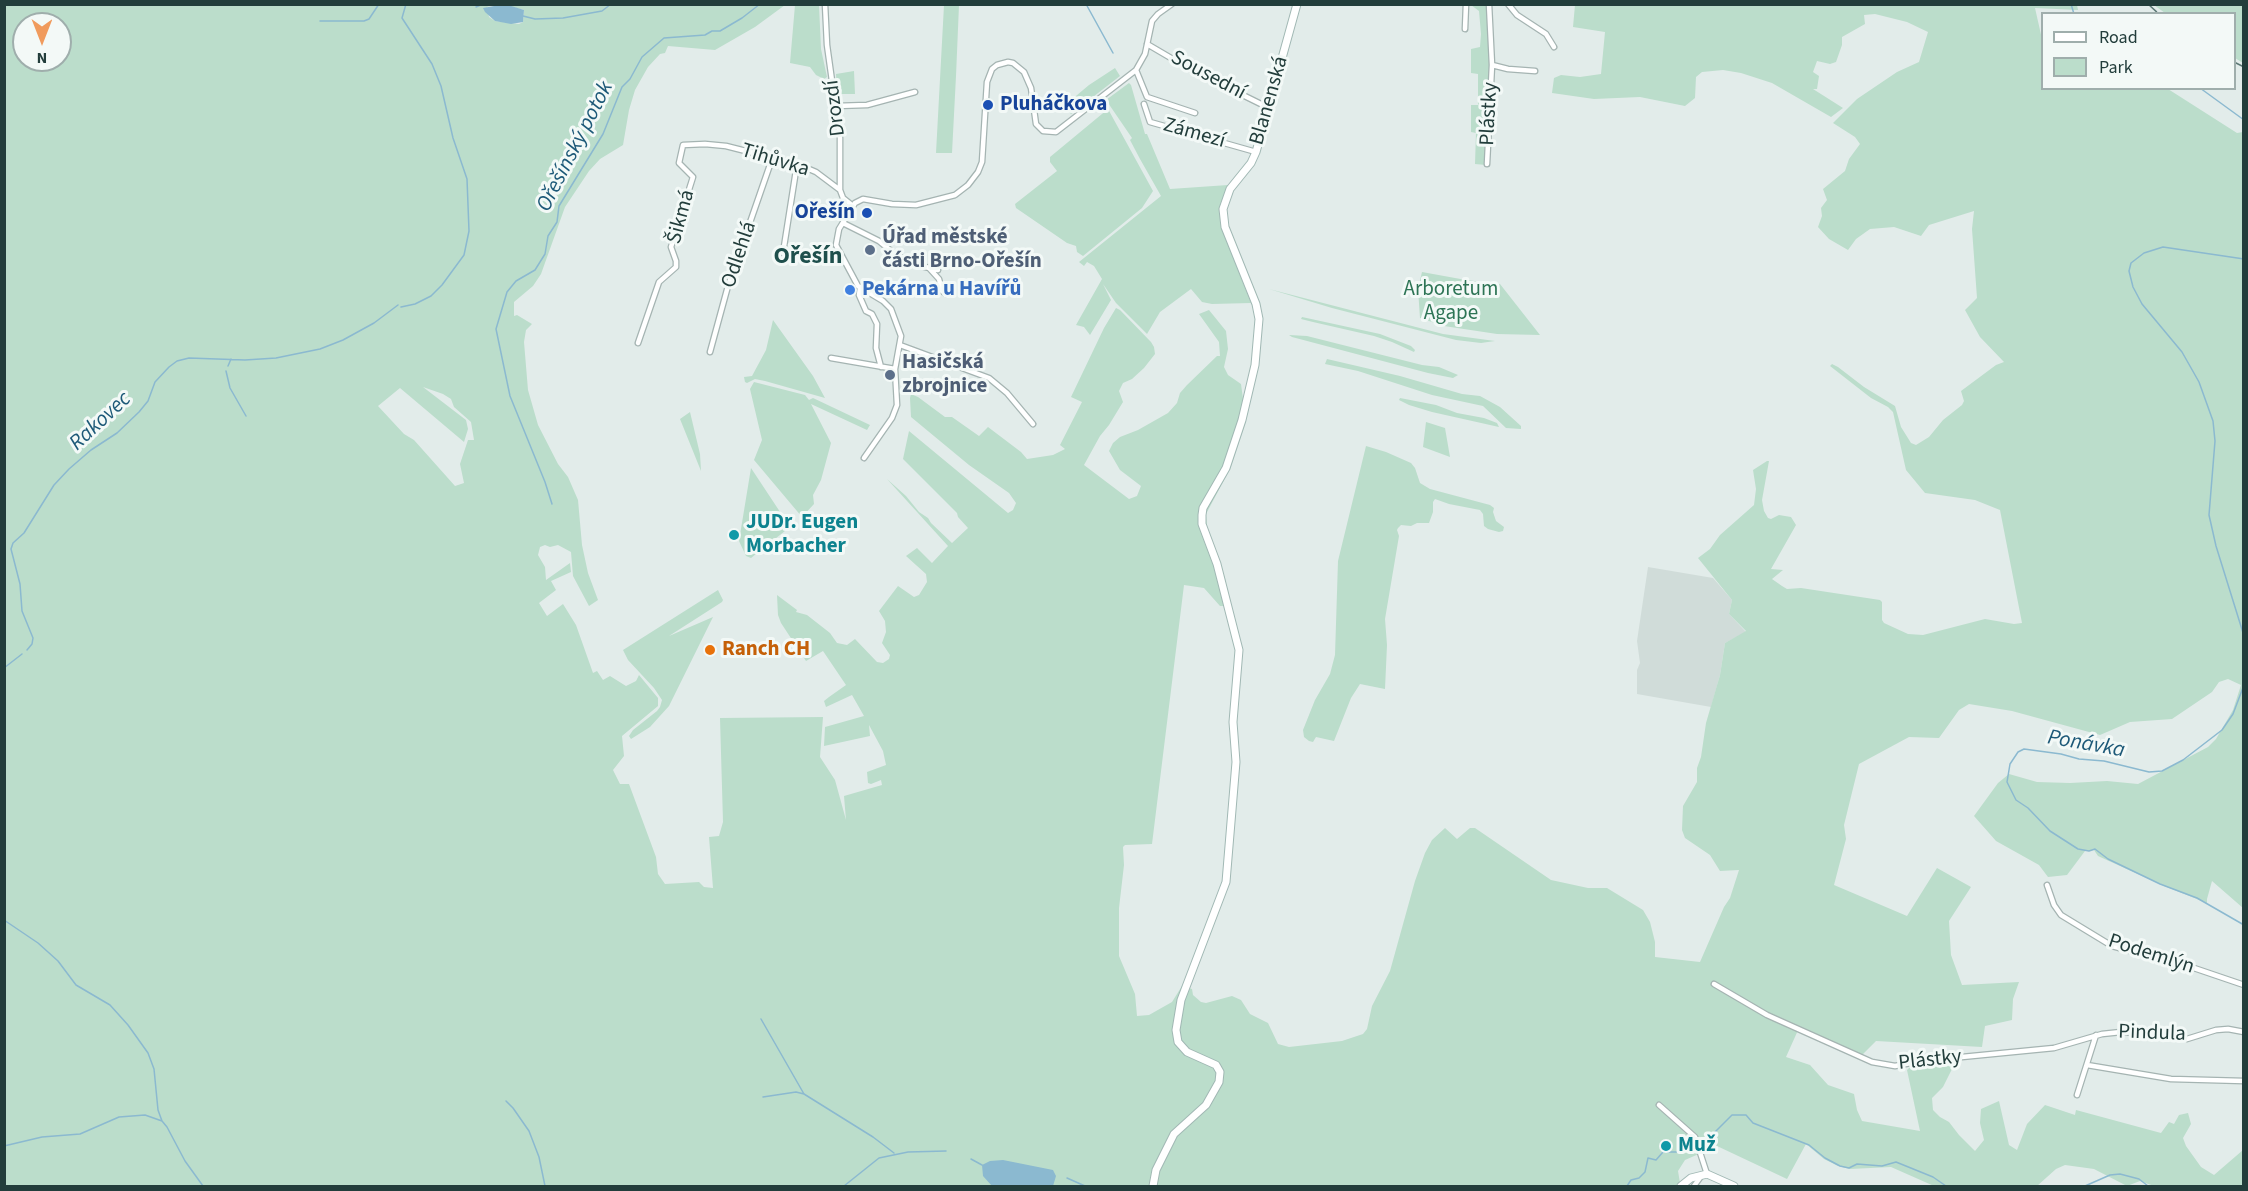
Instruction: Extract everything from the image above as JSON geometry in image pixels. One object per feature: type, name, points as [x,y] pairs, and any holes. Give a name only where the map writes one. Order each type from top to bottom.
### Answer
[{"type":"street","name":"Drozdí","points":[[825,4],[827,45],[840,138],[840,190]]},
{"type":"street","points":[[864,458],[895,412],[897,400],[895,369],[900,345],[900,331],[891,309],[883,301],[860,288],[855,282],[836,245],[843,223],[857,200],[901,205],[924,204],[962,191],[978,172],[982,162],[987,82],[992,69],[997,64],[1013,63],[1024,72],[1032,88],[1036,124],[1040,130],[1047,133],[1056,132],[1136,70],[1142,62],[1152,21],[1172,4]]},
{"type":"street","name":"Blanenská","points":[[1153,1186],[1156,1170],[1174,1134],[1213,1096],[1220,1072],[1216,1065],[1187,1052],[1178,1042],[1176,1030],[1181,1000],[1226,882],[1236,762],[1233,729],[1239,650],[1217,564],[1202,524],[1202,515],[1203,508],[1226,468],[1242,420],[1255,365],[1259,319],[1253,295],[1225,226],[1223,209],[1230,189],[1251,163],[1256,152],[1297,4]]},
{"type":"street","points":[[1465,29],[1466,4]]},
{"type":"street","name":"Plástky","points":[[1487,164],[1492,65],[1489,4]]},
{"type":"street","points":[[1508,4],[1517,15],[1546,34],[1554,47]]},
{"type":"street","name":"Sousední","points":[[1147,44],[1188,68],[1269,108]]},
{"type":"street","name":"Plástky","points":[[1492,65],[1535,71]]},
{"type":"street","points":[[1136,70],[1147,97],[1195,113]]},
{"type":"street","points":[[836,106],[867,105],[915,92]]},
{"type":"street","name":"Zámezí","points":[[1144,104],[1150,122],[1256,152]]},
{"type":"street","name":"Šikmá","points":[[638,343],[659,282],[676,267],[671,247],[693,177],[679,163],[681,149],[686,144],[705,144]]},
{"type":"street","name":"Tihůvka","points":[[705,144],[743,150],[797,164],[816,172],[840,190]]},
{"type":"street","name":"Odlehlá","points":[[710,352],[728,286],[772,159]]},
{"type":"street","points":[[783,253],[797,164]]},
{"type":"street","points":[[840,190],[843,198],[853,206]]},
{"type":"street","points":[[843,223],[879,241],[896,255],[938,270]]},
{"type":"street","points":[[929,268],[939,279],[942,291],[946,294]]},
{"type":"street","points":[[860,288],[859,296],[866,311],[872,314],[877,324],[876,348],[881,367]]},
{"type":"street","points":[[900,345],[989,378],[1007,393],[1033,424]]},
{"type":"street","points":[[831,358],[895,369]]},
{"type":"street","name":"Podemlýn","points":[[2047,885],[2054,905],[2061,915],[2112,945],[2191,967],[2244,985]]},
{"type":"street","name":"Plástky","points":[[1714,984],[1767,1015],[1872,1062],[1895,1066],[1921,1061],[2054,1048],[2096,1035]]},
{"type":"street","name":"Pindula","points":[[2096,1035],[2121,1032],[2155,1034],[2187,1040],[2216,1030],[2228,1029],[2244,1032]]},
{"type":"street","points":[[2077,1095],[2096,1035]]},
{"type":"street","points":[[2087,1065],[2200,1081],[2244,1081]]},
{"type":"street","points":[[1659,1105],[1699,1144],[1704,1175]]},
{"type":"street","points":[[1694,1186],[1704,1175]]},
{"type":"street","points":[[1681,1186],[1691,1178],[1704,1175],[1734,1186]]},
{"type":"shaded area","points":[[1648,567],[1713,578],[1732,600],[1729,614],[1746,632],[1725,643],[1720,675],[1711,707],[1637,694],[1637,670],[1640,663],[1637,641]]},
{"type":"green space","points":[[496,4],[487,7],[489,17],[495,21],[519,24],[523,22],[524,10],[505,5],[785,5],[755,27],[715,50],[668,46],[665,53],[660,54],[648,67],[635,90],[623,145],[600,159],[589,171],[565,207],[541,274],[533,286],[514,302],[514,316],[517,315],[532,324],[526,330],[524,342],[528,390],[538,425],[558,464],[568,477],[578,500],[582,545],[588,573],[598,600],[589,606],[573,576],[571,552],[558,545],[550,547],[545,545],[540,547],[538,555],[545,567],[546,580],[570,563],[571,572],[551,581],[556,590],[539,603],[547,616],[563,604],[576,625],[593,673],[597,671],[603,680],[610,676],[626,686],[636,681],[639,675],[658,698],[658,706],[622,736],[624,756],[613,770],[620,784],[629,784],[656,857],[658,874],[665,884],[699,882],[704,887],[713,888],[709,837],[719,836],[723,822],[720,718],[823,717],[820,757],[835,780],[846,820],[844,796],[882,785],[881,780],[868,783],[867,772],[886,765],[883,751],[869,725],[870,736],[824,746],[825,727],[864,716],[852,695],[826,707],[824,701],[846,685],[823,651],[806,661],[781,623],[778,615],[777,595],[797,610],[796,612],[807,615],[830,633],[837,643],[847,645],[855,639],[877,662],[883,663],[889,659],[890,655],[882,643],[886,632],[885,621],[879,611],[898,586],[914,597],[919,595],[927,582],[926,574],[906,556],[917,548],[932,563],[948,546],[887,479],[952,543],[968,528],[957,513],[903,459],[909,431],[1008,513],[1013,510],[1016,503],[1009,493],[969,465],[911,417],[911,394],[945,417],[952,417],[979,436],[988,427],[1027,459],[1053,455],[1065,449],[1060,445],[1082,402],[1071,397],[1116,308],[1151,342],[1155,354],[1132,379],[1123,383],[1119,391],[1123,402],[1084,465],[1129,499],[1137,496],[1141,486],[1120,470],[1109,451],[1120,437],[1168,413],[1177,403],[1180,393],[1187,385],[1217,356],[1220,356],[1219,342],[1199,314],[1209,310],[1226,331],[1228,349],[1224,367],[1228,375],[1241,384],[1246,421],[1230,469],[1206,514],[1207,526],[1225,578],[1229,606],[1220,606],[1204,588],[1184,585],[1152,844],[1123,847],[1119,956],[1135,994],[1137,1016],[1149,1015],[1172,1002],[1182,986],[1192,989],[1193,995],[1206,1003],[1232,996],[1241,1000],[1250,1014],[1268,1023],[1278,1044],[1289,1047],[1342,1041],[1363,1034],[1367,1029],[1372,1006],[1390,971],[1425,853],[1432,840],[1445,828],[1457,839],[1470,828],[1475,828],[1551,880],[1588,888],[1607,888],[1643,910],[1650,922],[1655,942],[1655,957],[1700,962],[1730,898],[1739,870],[1720,871],[1710,855],[1685,838],[1682,830],[1683,806],[1697,782],[1697,768],[1706,723],[1720,675],[1725,643],[1746,631],[1729,614],[1732,600],[1698,558],[1754,505],[1756,489],[1753,470],[1767,461],[1769,461],[1762,500],[1764,511],[1771,519],[1779,515],[1791,517],[1796,525],[1771,569],[1783,570],[1772,579],[1782,586],[1787,589],[1801,588],[1880,600],[1884,623],[1908,634],[1923,635],[1985,619],[2014,624],[2022,623],[2000,510],[1975,500],[1925,493],[1906,470],[1893,412],[1830,366],[1832,364],[1838,367],[1864,387],[1895,406],[1901,427],[1911,443],[1916,445],[1929,437],[1943,420],[1962,405],[1964,401],[1961,391],[1996,365],[2004,362],[1980,337],[1965,310],[1977,298],[1972,229],[1974,211],[1929,225],[1921,236],[1894,227],[1870,229],[1856,239],[1848,250],[1829,239],[1818,227],[1822,216],[1821,208],[1827,200],[1823,189],[1845,171],[1849,159],[1860,144],[1855,137],[1833,123],[1857,99],[1897,72],[1919,62],[1928,32],[1907,22],[1875,14],[1864,15],[1865,24],[1842,37],[1842,45],[1836,62],[1830,64],[1817,61],[1813,72],[1819,76],[1817,89],[1813,89],[1843,108],[1831,117],[1772,83],[1723,70],[1702,72],[1696,77],[1695,98],[1685,106],[1640,97],[1594,99],[1552,93],[1554,78],[1561,75],[1580,77],[1601,74],[1605,32],[1573,27],[1575,5],[2077,5],[2078,10],[2035,8],[2041,35],[2041,90],[2170,90],[2237,133],[2243,132],[2243,908],[2212,881],[2207,903],[2098,856],[2094,850],[2085,851],[2067,875],[2048,877],[2039,865],[1996,841],[1974,816],[1998,783],[2009,774],[2037,782],[2107,781],[2138,784],[2208,747],[2216,739],[2233,710],[2241,685],[2228,679],[2219,682],[2212,692],[2172,719],[2130,722],[2100,735],[2012,711],[1969,704],[1959,710],[1939,738],[1909,737],[1859,764],[1844,825],[1846,839],[1834,885],[1907,916],[1937,868],[1971,887],[1949,921],[1951,955],[1962,985],[2019,982],[2013,999],[2012,1020],[1985,1026],[1982,1047],[1876,1041],[1861,1056],[1799,1028],[1786,1057],[1810,1065],[1828,1085],[1854,1094],[1862,1121],[1920,1131],[1907,1070],[1910,1067],[1954,1065],[1943,1087],[1932,1098],[1933,1110],[1949,1122],[1975,1151],[1984,1140],[1980,1123],[1981,1109],[1999,1101],[2009,1145],[2017,1150],[2027,1124],[2045,1105],[2075,1115],[2076,1110],[2161,1133],[2169,1122],[2174,1124],[2179,1115],[2188,1113],[2191,1124],[2183,1138],[2201,1167],[2214,1175],[2243,1150],[2243,1186],[2154,1186],[2140,1181],[2127,1186],[2094,1169],[2065,1165],[2056,1169],[2037,1186],[1934,1186],[1891,1167],[1850,1169],[1838,1166],[1824,1159],[1806,1144],[1787,1179],[1717,1146],[1685,1160],[1678,1171],[1680,1183],[1676,1186],[5,1186],[5,5]],"holes":[[[423,387],[451,399],[454,407],[471,422],[474,440],[468,440],[460,464],[464,483],[455,486],[414,440],[404,434],[378,406],[400,388],[464,442],[468,429],[466,420]]]},
{"type":"green space","points":[[795,5],[819,5],[821,49],[827,77],[824,79],[816,75],[810,67],[790,63]]},
{"type":"green space","points":[[944,5],[959,5],[952,153],[936,153]]},
{"type":"green space","points":[[1471,5],[1486,5],[1487,7],[1490,57],[1486,165],[1475,164],[1476,133],[1471,132],[1471,105],[1478,105],[1478,74],[1471,73],[1471,49],[1480,47],[1481,34],[1479,11]]},
{"type":"green space","points":[[2154,5],[2243,5],[2243,63],[2236,59],[2236,12],[2164,12]]},
{"type":"green space","points":[[1115,68],[1120,76],[1071,114],[1064,106],[1089,85]]},
{"type":"green space","points":[[854,71],[855,94],[837,94],[836,74]]},
{"type":"green space","points":[[1129,83],[1145,134],[1147,134],[1170,189],[1228,185],[1219,208],[1222,229],[1251,303],[1202,302],[1191,289],[1160,312],[1147,334],[1116,303],[1103,284],[1111,300],[1090,335],[1084,327],[1076,325],[1102,279],[1094,266],[1087,262],[1084,266],[1079,262],[1161,196],[1130,140],[1132,138],[1106,100]]},
{"type":"green space","points":[[1108,109],[1153,191],[1142,208],[1083,256],[1077,252],[1076,246],[1067,243],[1016,208],[1015,204],[1057,171],[1050,162],[1050,157]]},
{"type":"green space","name":"Arboretum Agape","points":[[1422,272],[1500,284],[1540,335],[1497,334],[1444,326],[1420,318],[1418,289]]},
{"type":"green space","points":[[1269,289],[1443,334],[1495,341],[1481,343],[1456,340]]},
{"type":"green space","points":[[1302,317],[1380,334],[1411,346],[1415,350],[1414,352],[1374,336],[1301,319]]},
{"type":"green space","points":[[773,320],[813,376],[825,398],[755,379],[745,382],[744,377],[752,376],[766,350]]},
{"type":"green space","points":[[1289,335],[1307,336],[1422,365],[1439,367],[1458,375],[1453,378],[1428,373]]},
{"type":"green space","points":[[1327,359],[1400,376],[1462,394],[1480,396],[1500,407],[1521,426],[1521,429],[1506,428],[1483,406],[1432,395],[1358,371],[1325,364]]},
{"type":"green space","points":[[754,382],[805,395],[809,400],[813,398],[870,425],[867,430],[811,404],[831,443],[821,480],[813,495],[814,504],[802,517],[754,460],[762,440],[750,389]]},
{"type":"green space","points":[[1400,398],[1484,418],[1497,423],[1499,427],[1432,412],[1409,405],[1399,400]]},
{"type":"green space","points":[[690,412],[700,454],[701,471],[680,419]]},
{"type":"green space","points":[[1426,422],[1445,428],[1450,457],[1423,447]]},
{"type":"green space","points":[[1366,446],[1411,463],[1420,483],[1430,489],[1490,505],[1494,508],[1496,521],[1504,527],[1503,531],[1499,532],[1488,529],[1484,526],[1483,514],[1480,510],[1435,499],[1429,523],[1401,525],[1398,528],[1399,536],[1385,619],[1387,645],[1385,689],[1360,684],[1351,698],[1334,741],[1316,737],[1313,742],[1304,737],[1303,730],[1315,700],[1330,674],[1335,655],[1338,561]]},
{"type":"green space","points":[[751,468],[790,527],[751,558],[746,556],[739,541]]},
{"type":"green space","points":[[718,590],[722,602],[669,636],[713,617],[669,706],[650,727],[631,739],[629,736],[633,730],[657,711],[662,700],[628,660],[623,650]]},
{"type":"water","points":[[505,4],[524,10],[523,22],[511,24],[495,21],[483,8]]},
{"type":"water","points":[[1003,1160],[1053,1170],[1056,1176],[1053,1186],[992,1186],[983,1176],[982,1165],[990,1161]]},
{"type":"waterway","points":[[320,21],[364,21],[369,19],[379,4]]},
{"type":"waterway","name":"Rakovec","points":[[401,307],[415,304],[431,296],[442,285],[464,255],[469,231],[467,179],[453,138],[441,86],[432,64],[402,18],[406,4]]},
{"type":"waterway","name":"Rakovec","points":[[476,7],[483,4]]},
{"type":"waterway","name":"Rakovec","points":[[523,16],[535,19],[563,18],[602,11],[611,4]]},
{"type":"waterway","name":"Ořešínský potok","points":[[552,504],[510,396],[496,329],[507,292],[516,281],[535,270],[545,254],[548,236],[557,222],[559,206],[603,134],[622,87],[630,79],[642,57],[664,38],[705,35],[712,31],[720,31],[760,4]]},
{"type":"waterway","points":[[1086,4],[1113,53]]},
{"type":"waterway","name":"Ponávka","points":[[2071,4],[2073,12]]},
{"type":"waterway","name":"Ponávka","points":[[2203,90],[2244,120]]},
{"type":"waterway","name":"Ponávka","points":[[2244,259],[2163,247],[2144,253],[2131,263],[2129,271],[2133,287],[2142,304],[2182,352],[2199,382],[2213,421],[2215,441],[2209,515],[2216,546],[2244,636]]},
{"type":"waterway","name":"Rakovec","points":[[27,650],[33,638],[22,611],[20,584],[11,549],[13,543],[24,533],[54,485],[91,450],[117,433],[139,412],[148,401],[155,382],[169,367],[177,361],[189,358],[245,360],[276,358],[320,349],[343,340],[374,323],[398,305]]},
{"type":"waterway","name":"Rakovec","points":[[228,366],[231,359]]},
{"type":"waterway","points":[[226,371],[230,388],[246,416]]},
{"type":"waterway","name":"Rakovec","points":[[4,668],[22,654]]},
{"type":"waterway","name":"Ponávka","points":[[2244,685],[2233,714],[2222,730],[2183,760],[2162,771],[2149,772],[2104,761],[2024,749],[2018,752],[2010,764],[2007,782],[2016,800],[2028,808],[2050,831],[2078,849],[2089,851],[2095,849],[2108,859],[2160,884],[2197,898],[2244,925]]},
{"type":"waterway","points":[[4,920],[38,943],[58,961],[76,985],[110,1005],[128,1025],[148,1053],[154,1069],[158,1110],[162,1121],[185,1161],[203,1186]]},
{"type":"waterway","points":[[761,1019],[804,1094],[873,1137],[894,1153]]},
{"type":"waterway","points":[[763,1097],[796,1092],[804,1094]]},
{"type":"waterway","points":[[506,1101],[529,1131],[539,1157],[545,1186]]},
{"type":"waterway","points":[[4,1146],[42,1137],[80,1134],[119,1117],[145,1115],[162,1121]]},
{"type":"waterway","name":"Ponávka","points":[[1699,1144],[1709,1138],[1732,1115],[1746,1115],[1753,1123],[1809,1145],[1840,1166],[1849,1168],[1857,1164],[1882,1166],[1896,1162],[1933,1177],[1946,1186]]},
{"type":"waterway","name":"Ponávka","points":[[1627,1186],[1631,1180],[1639,1178],[1645,1172],[1648,1158],[1656,1160],[1663,1152],[1678,1152],[1695,1145]]},
{"type":"waterway","points":[[844,1186],[879,1158],[908,1152],[946,1151]]},
{"type":"waterway","points":[[971,1159],[982,1165]]},
{"type":"waterway","name":"Ponávka","points":[[2085,1186],[2110,1175],[2120,1174],[2139,1179],[2148,1186]]},
{"type":"waterway","points":[[1067,1178],[1085,1186]]},
{"type":"railway","points":[[2148,4],[2157,12]]},
{"type":"railway","points":[[2236,63],[2244,67]]},
{"type":"place","name":"Pluháčkova","points":[[988,105]]},
{"type":"place","name":"Ořešín","points":[[867,213]]},
{"type":"place","name":"Úřad městské části Brno-Ořešín","points":[[870,250]]},
{"type":"place","name":"Pekárna u Havířů","points":[[850,290]]},
{"type":"place","name":"Hasičská zbrojnice","points":[[890,375]]},
{"type":"place","name":"JUDr. Eugen Morbacher","points":[[734,535]]},
{"type":"place","name":"Ranch CH","points":[[710,650]]},
{"type":"place","name":"Muž","points":[[1666,1146]]},
{"type":"district","name":"Ořešín","points":[[808,258]]}]
